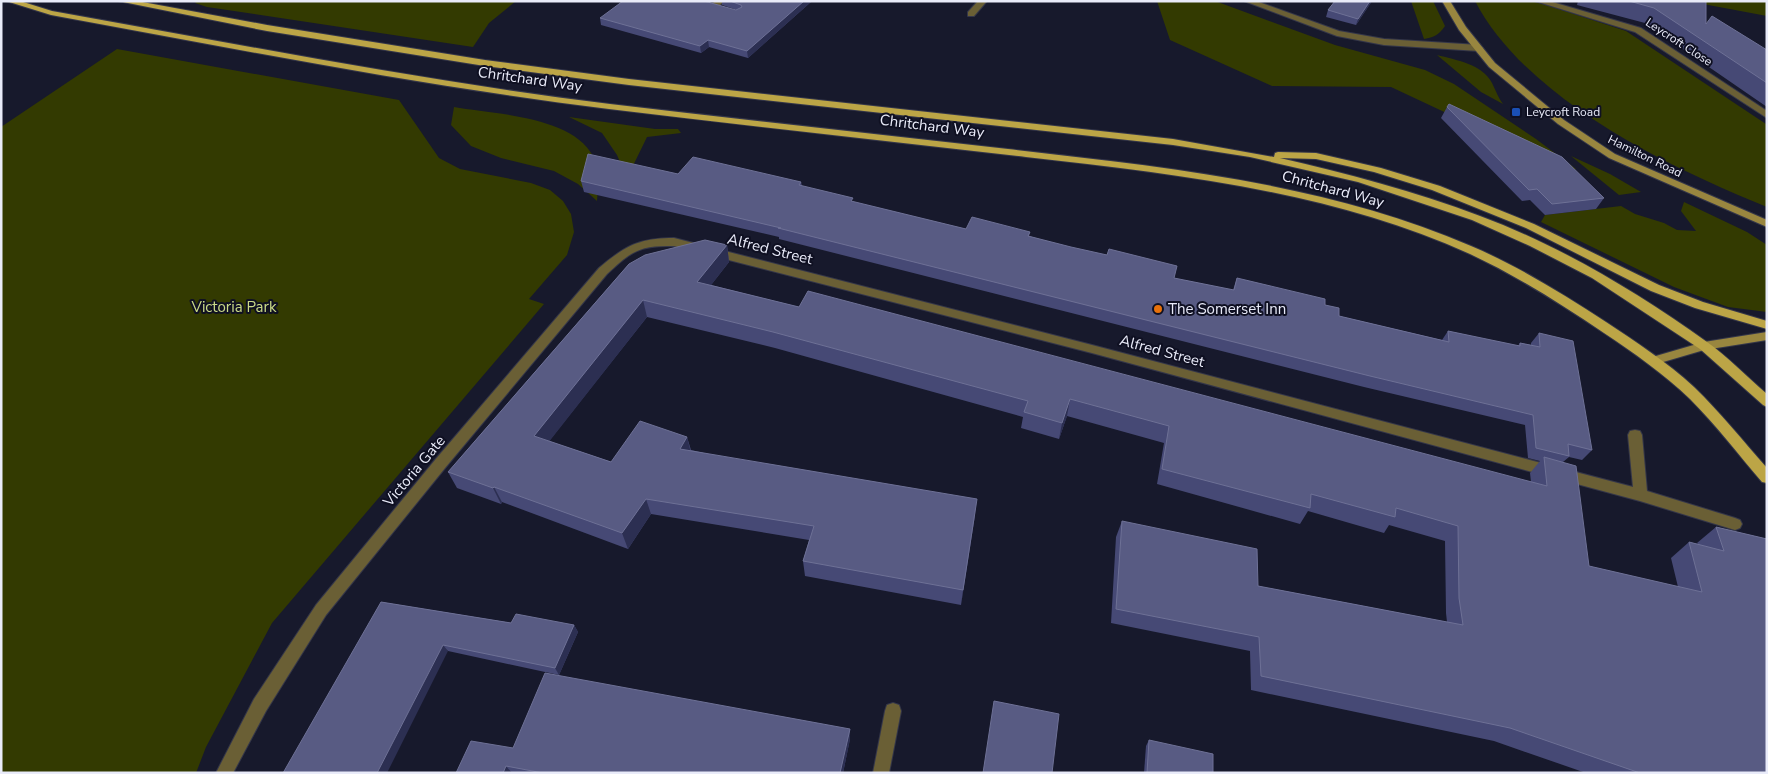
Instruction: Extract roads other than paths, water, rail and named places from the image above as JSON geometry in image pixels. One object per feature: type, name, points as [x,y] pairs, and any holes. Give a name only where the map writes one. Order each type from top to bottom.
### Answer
[{"type":"main road","name":"Chritchard Way","points":[[10,1],[51,13],[460,86],[607,106],[1111,162],[1245,183],[1324,201],[1400,223],[1454,243],[1566,300],[1653,361],[1692,393],[1767,478]]},
{"type":"main road","name":"Chritchard Way","points":[[122,1],[268,28],[485,63],[629,82],[1173,142],[1250,154],[1361,180],[1476,218],[1534,243],[1596,275],[1704,346],[1767,402]]},
{"type":"main road","points":[[1250,154],[1316,156],[1377,170],[1436,188],[1530,226],[1655,288],[1699,305],[1767,325]]},
{"type":"street","points":[[971,14],[983,1]]},
{"type":"street","points":[[1248,1],[1262,4],[1337,33],[1384,42],[1479,48]]},
{"type":"street","name":"Hamilton Road","points":[[1446,1],[1462,28],[1492,65],[1561,122],[1612,156],[1767,224]]},
{"type":"street","name":"Leycroft Close","points":[[1539,1],[1638,30],[1767,115]]},
{"type":"street","points":[[713,4],[738,13]]},
{"type":"street","name":"Victoria Gate","points":[[224,773],[260,705],[321,610],[440,464],[603,271],[629,249],[649,242],[674,242]]},
{"type":"street","name":"Alfred Street","points":[[674,242],[1073,344],[1640,495],[1735,524]]},
{"type":"street","points":[[1653,361],[1704,346],[1767,336]]},
{"type":"street","points":[[1635,435],[1640,495]]},
{"type":"street","points":[[881,773],[893,711]]},
{"type":"place","name":"Leycroft Road","points":[[1516,112]]},
{"type":"place","name":"The Somerset Inn","points":[[1158,309]]},
{"type":"park label","name":"Victoria Park","points":[[234,307]]}]
